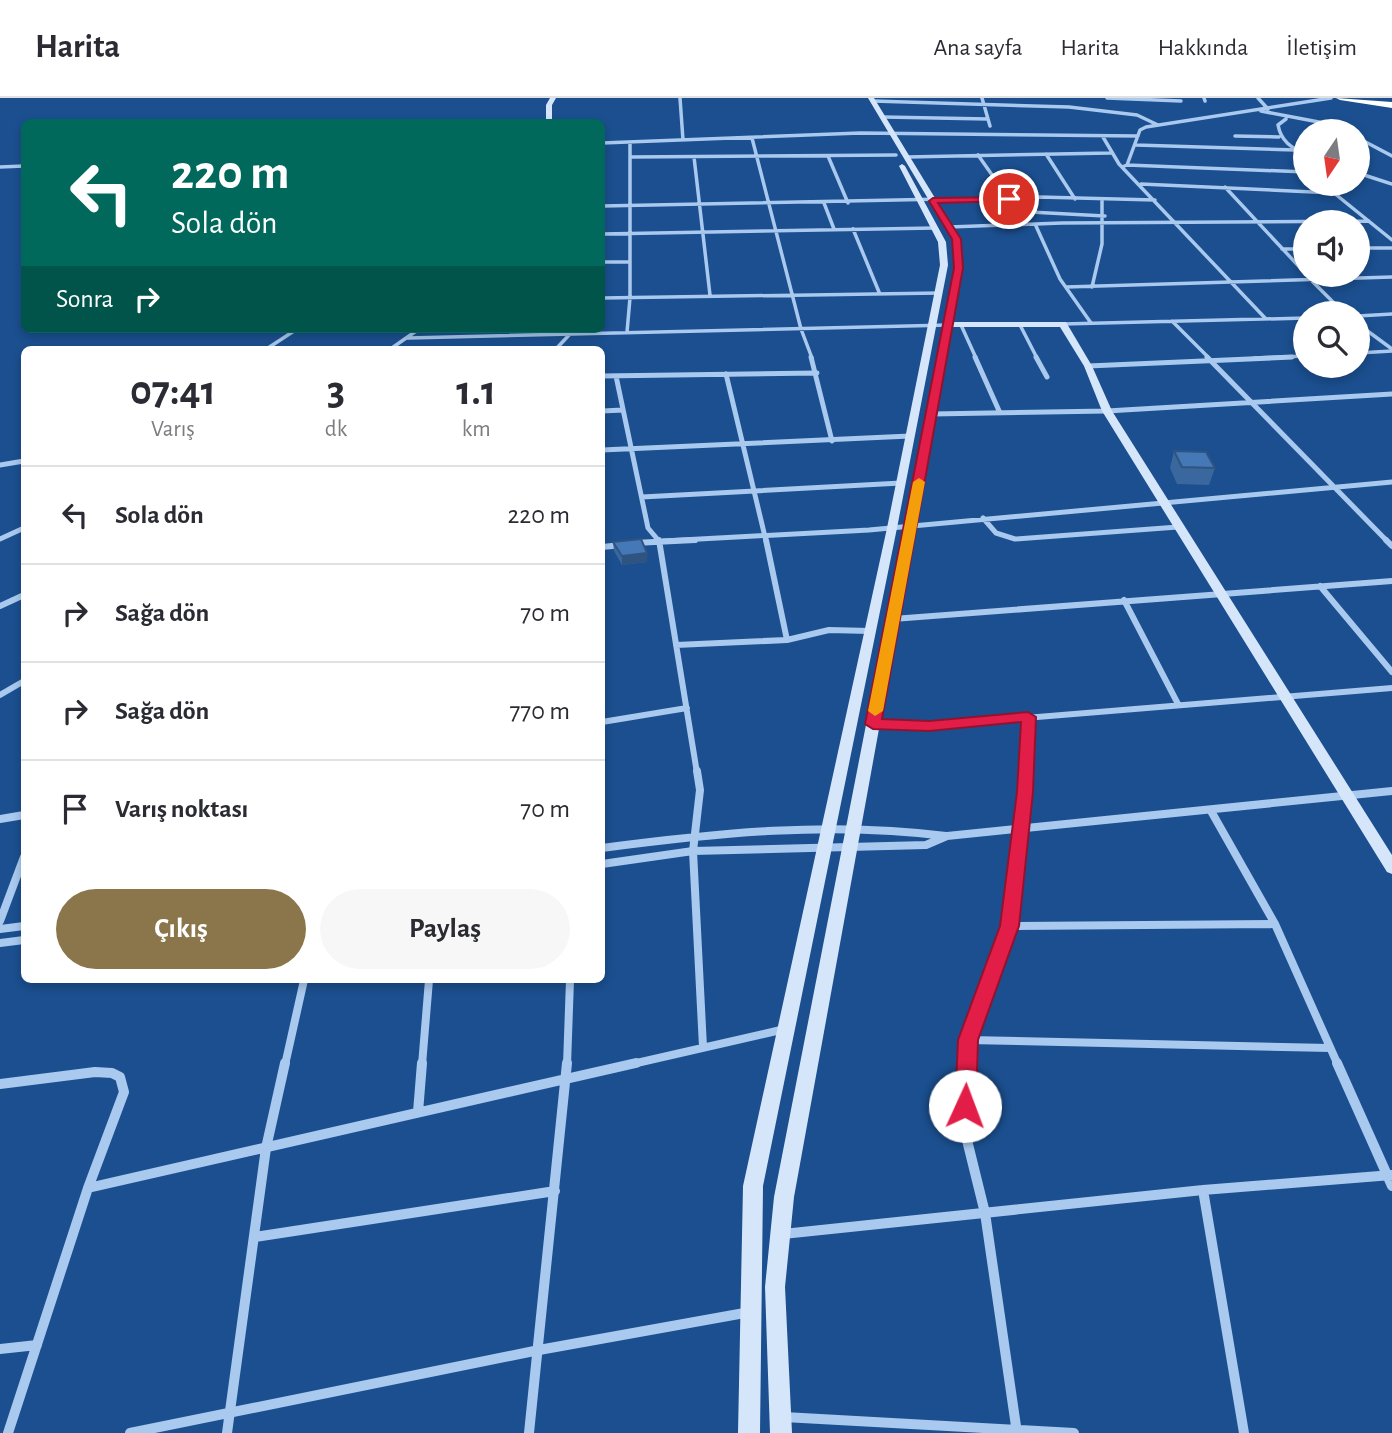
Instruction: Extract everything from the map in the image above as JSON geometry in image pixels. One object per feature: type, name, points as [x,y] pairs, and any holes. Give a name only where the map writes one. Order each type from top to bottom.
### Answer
[{"type":"highway","points":[[1340,98],[1392,103]]},
{"type":"highway","points":[[1367,98],[1392,103]]},
{"type":"main road","points":[[549,119],[549,105],[553,98]]},
{"type":"main road","points":[[869,99],[883,117],[888,134]]},
{"type":"main road","points":[[781,1433],[775,1287],[784,1198],[932,414],[955,325],[959,268],[956,239],[942,228],[869,99]]},
{"type":"main road","points":[[749,1433],[753,1186],[911,436],[944,265],[942,228]]},
{"type":"main road","points":[[955,325],[1063,324],[1088,366],[1107,411],[1163,504],[1222,592],[1392,868]]},
{"type":"street","points":[[680,98],[683,140]]},
{"type":"street","points":[[982,98],[990,126]]},
{"type":"street","points":[[1106,112],[1107,98],[1181,101]]},
{"type":"street","points":[[1258,98],[1268,109]]},
{"type":"street","points":[[1124,166],[1142,129],[1331,98]]},
{"type":"street","points":[[869,99],[1106,112],[1137,115],[1158,125]]},
{"type":"street","points":[[1258,111],[1293,119]]},
{"type":"street","points":[[883,117],[988,119]]},
{"type":"street","points":[[1279,137],[1278,125],[1289,119]]},
{"type":"street","points":[[605,143],[888,134],[1138,136]]},
{"type":"street","points":[[1103,136],[1111,153],[1266,319]]},
{"type":"street","points":[[1235,136],[1279,137],[1293,148]]},
{"type":"street","points":[[752,138],[801,329],[817,373],[832,441]]},
{"type":"street","points":[[627,332],[630,298],[630,142]]},
{"type":"street","points":[[1370,144],[1392,156]]},
{"type":"street","points":[[1136,145],[1293,150]]},
{"type":"street","points":[[631,157],[1111,153]]},
{"type":"street","points":[[1046,154],[1075,200]]},
{"type":"street","points":[[978,155],[1009,199]]},
{"type":"street","points":[[828,156],[848,203]]},
{"type":"street","points":[[694,157],[710,295]]},
{"type":"street","points":[[0,167],[21,166]]},
{"type":"street","points":[[1124,166],[1293,172]]},
{"type":"street","points":[[1370,177],[1392,184]]},
{"type":"street","points":[[1141,184],[1334,193],[1355,210]]},
{"type":"street","points":[[1225,187],[1293,260]]},
{"type":"street","points":[[605,206],[988,200],[1033,195],[1075,200],[1155,200]]},
{"type":"street","points":[[988,200],[996,208],[1105,216]]},
{"type":"street","points":[[1091,287],[1097,271],[1104,224],[1102,200]]},
{"type":"street","points":[[824,203],[834,229]]},
{"type":"street","points":[[1024,211],[1066,287],[1091,323]]},
{"type":"street","points":[[605,234],[1293,222]]},
{"type":"street","points":[[1370,222],[1392,240]]},
{"type":"street","points":[[853,229],[879,292]]},
{"type":"street","points":[[1370,248],[1392,248]]},
{"type":"street","points":[[1282,249],[1293,249]]},
{"type":"street","points":[[605,262],[630,262]]},
{"type":"street","points":[[1370,278],[1392,277]]},
{"type":"street","points":[[1066,287],[1293,281]]},
{"type":"street","points":[[1318,287],[1332,301]]},
{"type":"street","points":[[605,298],[792,293],[939,293]]},
{"type":"street","points":[[1370,315],[1392,314]]},
{"type":"street","points":[[1063,324],[1293,318]]},
{"type":"street","points":[[1172,321],[1392,546]]},
{"type":"street","points":[[605,333],[955,325],[1000,413]]},
{"type":"street","points":[[1020,325],[1047,377]]},
{"type":"street","points":[[271,346],[291,333]]},
{"type":"street","points":[[395,346],[414,333]]},
{"type":"street","points":[[408,338],[598,333]]},
{"type":"street","points":[[1370,333],[1392,350]]},
{"type":"street","points":[[559,346],[570,334]]},
{"type":"street","points":[[1370,352],[1392,350]]},
{"type":"street","points":[[1088,366],[1293,357]]},
{"type":"street","points":[[605,376],[817,373]]},
{"type":"street","points":[[726,374],[756,493],[787,640]]},
{"type":"street","points":[[616,376],[648,528],[659,540],[700,790],[693,851],[703,1047]]},
{"type":"street","points":[[932,414],[1107,411],[1392,394]]},
{"type":"street","points":[[605,411],[623,410]]},
{"type":"street","points":[[605,450],[911,436]]},
{"type":"street","points":[[0,465],[21,462]]},
{"type":"street","points":[[605,547],[659,540],[892,527],[1392,482]]},
{"type":"street","points":[[642,497],[756,493],[901,483]]},
{"type":"street","points":[[983,518],[990,532],[998,537],[1015,538],[1178,527]]},
{"type":"street","points":[[0,539],[21,529]]},
{"type":"street","points":[[893,619],[1392,581]]},
{"type":"street","points":[[1320,586],[1392,672]]},
{"type":"street","points":[[0,606],[21,596]]},
{"type":"street","points":[[1124,600],[1178,704]]},
{"type":"street","points":[[676,645],[787,640],[829,630],[870,631]]},
{"type":"street","points":[[0,695],[21,683]]},
{"type":"street","points":[[873,724],[929,726],[1392,688]]},
{"type":"street","points":[[605,722],[687,708]]},
{"type":"street","points":[[1017,1431],[985,1213],[964,1128],[968,1040],[1010,926],[1021,828],[1028,717]]},
{"type":"street","points":[[605,848],[771,828],[854,829],[947,836],[1392,791]]},
{"type":"street","points":[[1211,811],[1275,924],[1390,1175],[1392,1186]]},
{"type":"street","points":[[0,819],[21,814]]},
{"type":"street","points":[[605,864],[693,851],[825,845],[926,845],[947,836]]},
{"type":"street","points":[[0,921],[21,865]]},
{"type":"street","points":[[1010,926],[1275,924]]},
{"type":"street","points":[[0,929],[21,926]]},
{"type":"street","points":[[0,943],[21,940]]},
{"type":"street","points":[[227,1433],[266,1148],[303,983]]},
{"type":"street","points":[[418,1112],[429,983]]},
{"type":"street","points":[[529,1433],[567,1077],[570,983]]},
{"type":"street","points":[[88,1188],[785,1029]]},
{"type":"street","points":[[968,1040],[1330,1048]]},
{"type":"street","points":[[0,1084],[95,1072],[120,1076],[124,1083],[124,1092],[88,1188],[8,1433]]},
{"type":"street","points":[[781,1234],[1203,1190],[1390,1175]]},
{"type":"street","points":[[1203,1190],[1244,1433]]},
{"type":"street","points":[[254,1237],[555,1191]]},
{"type":"street","points":[[130,1433],[230,1415],[539,1350],[751,1312]]},
{"type":"street","points":[[0,1349],[37,1345]]},
{"type":"street","points":[[781,1417],[1073,1433]]},
{"type":"building","points":[[1174,451],[1206,452],[1215,468],[1182,467]]},
{"type":"building","points":[[641,539],[647,553],[622,556],[613,542]]},
{"type":"slow traffic","points":[[875,711],[919,482]]},
{"type":"route","points":[[965,1106],[968,1040],[1010,926],[1025,792],[1028,717],[929,726],[873,724],[959,268],[956,239],[933,201],[1009,199]]}]
